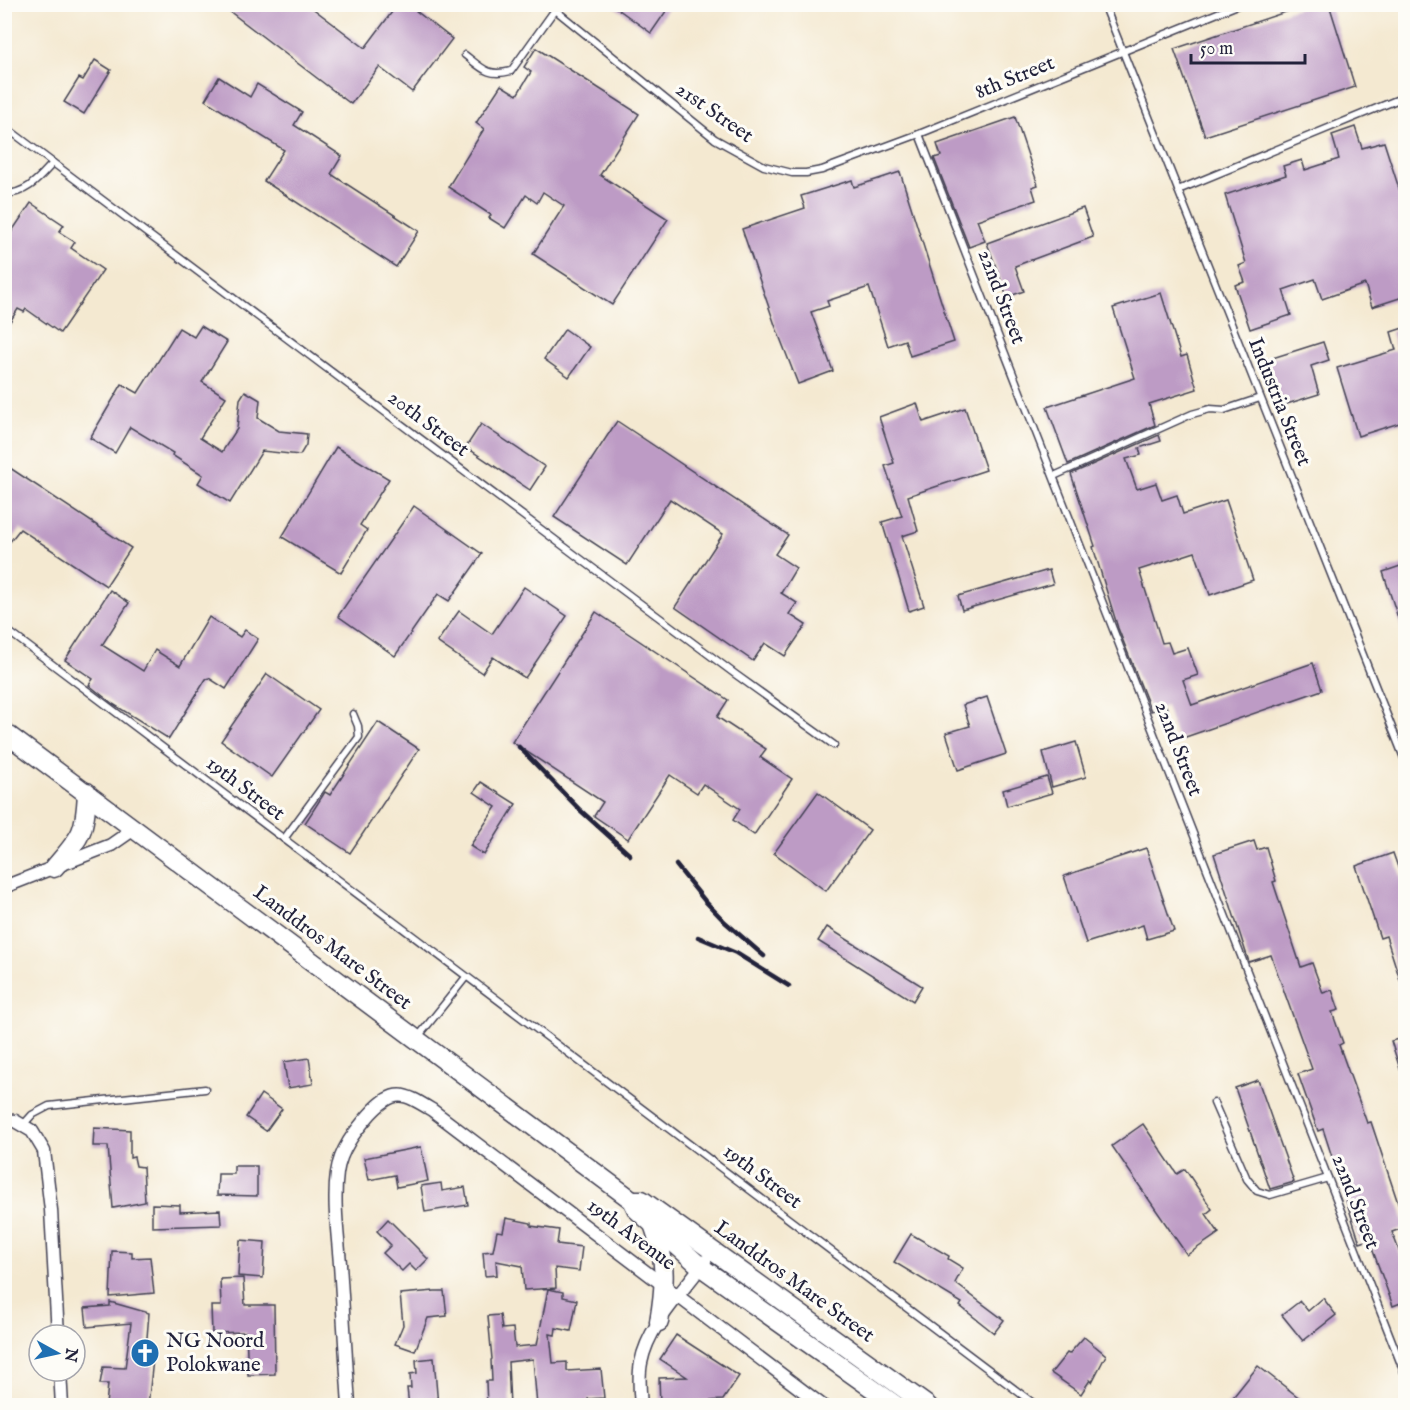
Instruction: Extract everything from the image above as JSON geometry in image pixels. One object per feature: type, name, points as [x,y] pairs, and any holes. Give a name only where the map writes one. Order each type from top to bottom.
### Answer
[{"type":"main road","name":"Landdros Mare Street","points":[[4,732],[632,1200],[637,1210],[701,1267],[897,1406]]},
{"type":"main road","points":[[54,868],[80,837],[86,817],[87,792]]},
{"type":"main road","name":"Landdros Mare Street","points":[[632,1200],[642,1200],[928,1406]]},
{"type":"main road","points":[[653,1225],[672,1291],[659,1322]]},
{"type":"street","points":[[4,887],[111,845],[134,829]]},
{"type":"street","name":"19th Avenue","points":[[349,1406],[337,1216],[337,1172],[344,1150],[355,1131],[387,1098],[399,1095],[413,1099],[432,1110],[823,1406]]},
{"type":"street","points":[[4,1120],[15,1121],[32,1131],[44,1151],[51,1210],[57,1323]]},
{"type":"street","points":[[672,1291],[701,1267],[713,1251]]},
{"type":"street","points":[[640,1406],[641,1364],[647,1343],[659,1322]]},
{"type":"street","points":[[61,1383],[62,1406]]},
{"type":"lane","name":"21st Street","points":[[548,4],[557,7],[714,139],[764,166],[792,173],[822,170],[919,134]]},
{"type":"lane","name":"Industria Street","points":[[1104,4],[1406,763]]},
{"type":"lane","name":"8th Street","points":[[919,134],[1124,53],[1240,4]]},
{"type":"lane","points":[[465,55],[488,73],[499,74],[511,71],[557,7]]},
{"type":"lane","points":[[1178,190],[1399,99]]},
{"type":"lane","name":"20th Street","points":[[4,126],[574,554],[834,745]]},
{"type":"lane","name":"22nd Street","points":[[919,134],[1406,1377]]},
{"type":"lane","points":[[4,194],[15,194],[35,183],[53,163]]},
{"type":"lane","points":[[1054,477],[1192,414],[1209,409],[1224,410],[1260,398]]},
{"type":"lane","name":"19th Street","points":[[4,628],[1037,1406]]},
{"type":"lane","points":[[284,839],[359,737],[358,726],[353,714]]},
{"type":"lane","points":[[415,1040],[466,976]]},
{"type":"lane","points":[[23,1125],[32,1115],[49,1106],[205,1089]]},
{"type":"lane","points":[[1214,1103],[1247,1179],[1257,1191],[1270,1195],[1328,1178]]},
{"type":"building","points":[[220,4],[307,4],[365,48],[398,4],[407,4],[452,39],[412,92],[379,67],[351,104]]},
{"type":"building","points":[[611,4],[671,4],[651,33]]},
{"type":"building","points":[[1310,4],[1329,4],[1355,87],[1205,136],[1174,49]]},
{"type":"building","points":[[536,48],[639,114],[600,175],[668,219],[612,305],[533,254],[564,206],[543,192],[537,203],[526,195],[505,228],[489,218],[491,215],[448,187],[484,129],[476,123],[501,85],[517,95],[531,72],[524,67]]},
{"type":"building","points":[[95,60],[111,70],[84,114],[64,102],[79,78],[83,80]]},
{"type":"building","points":[[219,77],[250,97],[257,84],[302,112],[294,125],[342,156],[331,174],[419,231],[396,267],[264,181],[284,150],[205,100]]},
{"type":"building","points":[[1015,117],[1038,185],[1032,187],[1036,200],[977,220],[985,241],[969,247],[934,158],[941,156],[937,144]]},
{"type":"building","points":[[1355,127],[1362,148],[1384,142],[1406,210],[1406,296],[1372,307],[1365,284],[1322,299],[1315,279],[1283,290],[1291,315],[1250,329],[1235,285],[1245,282],[1239,266],[1246,263],[1225,195],[1286,175],[1283,166],[1302,160],[1305,170],[1339,159],[1332,135]]},
{"type":"building","points":[[900,172],[954,342],[910,356],[905,340],[888,346],[869,287],[827,301],[829,306],[811,312],[833,371],[798,384],[742,229],[805,208],[801,196],[852,180],[854,187]]},
{"type":"building","points":[[31,203],[64,225],[59,232],[75,242],[71,248],[103,270],[60,333],[26,309],[24,312],[18,309],[4,331],[4,243]]},
{"type":"building","points":[[1083,208],[1093,237],[1015,266],[1024,291],[1007,297],[987,243]]},
{"type":"building","points":[[1161,293],[1181,357],[1187,355],[1197,389],[1149,404],[1155,425],[1068,464],[1047,407],[1135,378],[1113,308]]},
{"type":"building","points":[[201,326],[227,342],[202,382],[226,397],[200,438],[222,452],[237,429],[240,399],[245,391],[260,400],[258,418],[279,431],[307,434],[306,445],[300,455],[262,451],[230,503],[198,483],[203,475],[172,455],[173,453],[130,427],[115,453],[90,438],[122,384],[138,393],[179,328],[194,337]]},
{"type":"building","points":[[1406,327],[1406,421],[1358,436],[1337,368],[1396,350],[1391,332]]},
{"type":"building","points":[[565,329],[590,347],[569,377],[544,359]]},
{"type":"building","points":[[1323,342],[1329,360],[1311,366],[1319,394],[1277,407],[1263,361]]},
{"type":"building","points":[[917,403],[923,422],[965,408],[986,470],[908,496],[918,531],[902,536],[924,606],[909,611],[882,522],[902,516],[885,466],[894,463],[879,417]]},
{"type":"building","points":[[617,421],[788,535],[775,554],[796,568],[781,593],[797,603],[789,614],[806,625],[785,656],[765,643],[753,661],[675,607],[723,534],[670,499],[627,565],[554,517]]},
{"type":"building","points":[[481,424],[545,467],[530,490],[466,447]]},
{"type":"building","points":[[1159,435],[1161,441],[1139,448],[1141,455],[1126,459],[1137,489],[1156,483],[1162,500],[1177,495],[1183,514],[1226,500],[1253,580],[1210,595],[1195,552],[1139,570],[1162,643],[1168,642],[1172,653],[1188,648],[1198,675],[1183,680],[1192,705],[1313,663],[1322,690],[1177,740],[1166,706],[1151,711],[1118,628],[1093,547],[1095,546],[1071,474]]},
{"type":"building","points":[[336,447],[389,479],[360,525],[367,530],[341,573],[282,537]]},
{"type":"building","points":[[4,464],[131,548],[106,586],[20,529],[4,549]]},
{"type":"building","points":[[414,506],[482,554],[449,601],[438,594],[395,656],[338,616]]},
{"type":"building","points":[[1406,564],[1406,633],[1403,633],[1383,572]]},
{"type":"building","points":[[1049,570],[1053,584],[962,610],[958,596]]},
{"type":"building","points":[[524,587],[567,616],[525,678],[493,657],[482,673],[437,642],[459,611],[492,634]]},
{"type":"building","points":[[110,590],[129,603],[102,645],[143,671],[155,650],[180,666],[209,617],[240,637],[245,630],[258,639],[226,689],[209,678],[206,679],[169,739],[113,704],[89,685],[93,679],[65,660]]},
{"type":"building","points":[[596,612],[728,700],[717,717],[766,749],[760,757],[792,779],[754,835],[733,820],[740,809],[703,784],[697,793],[670,775],[628,839],[594,816],[603,802],[512,742]]},
{"type":"building","points":[[267,674],[319,710],[272,777],[221,741]]},
{"type":"building","points":[[987,697],[1006,754],[958,770],[946,733],[970,726],[963,705]]},
{"type":"building","points":[[378,722],[419,749],[350,853],[305,823],[325,792],[330,795]]},
{"type":"building","points":[[1076,742],[1086,777],[1052,787],[1043,752]]},
{"type":"building","points":[[1047,777],[1052,793],[1007,806],[1003,790]]},
{"type":"building","points":[[481,782],[516,804],[484,855],[470,846],[496,807],[474,792]]},
{"type":"building","points":[[818,792],[870,830],[826,891],[774,853]]},
{"type":"building","points":[[1254,841],[1257,850],[1266,847],[1276,881],[1273,882],[1301,967],[1312,963],[1323,993],[1332,990],[1339,1010],[1332,1012],[1343,1043],[1339,1045],[1367,1123],[1371,1122],[1406,1227],[1392,1232],[1406,1269],[1406,1301],[1393,1306],[1369,1240],[1360,1243],[1323,1129],[1318,1131],[1298,1074],[1312,1069],[1271,955],[1249,962],[1214,854]]},
{"type":"building","points":[[1146,848],[1174,931],[1147,939],[1143,925],[1086,943],[1064,876]]},
{"type":"building","points":[[1393,853],[1406,890],[1406,988],[1403,989],[1386,936],[1380,938],[1356,866]]},
{"type":"building","points":[[827,927],[922,986],[913,1001],[818,941]]},
{"type":"building","points":[[1406,1037],[1406,1077],[1403,1078],[1391,1041]]},
{"type":"building","points":[[309,1058],[313,1084],[288,1088],[284,1062]]},
{"type":"building","points":[[1258,1080],[1294,1182],[1270,1189],[1235,1088]]},
{"type":"building","points":[[261,1094],[282,1109],[266,1131],[246,1117]]},
{"type":"building","points":[[1143,1124],[1177,1174],[1185,1169],[1212,1209],[1206,1214],[1219,1233],[1187,1255],[1112,1146]]},
{"type":"building","points":[[94,1128],[130,1130],[130,1158],[134,1157],[136,1166],[143,1167],[145,1202],[113,1208],[108,1146],[93,1146]]},
{"type":"building","points":[[421,1147],[428,1181],[397,1187],[395,1175],[369,1180],[364,1158]]},
{"type":"building","points":[[234,1166],[257,1166],[257,1196],[217,1195],[218,1174],[234,1174]]},
{"type":"building","points":[[441,1183],[442,1191],[465,1187],[468,1205],[425,1212],[421,1186]]},
{"type":"building","points":[[152,1204],[180,1205],[180,1212],[220,1210],[221,1225],[152,1227]]},
{"type":"building","points":[[506,1218],[531,1223],[531,1226],[559,1230],[557,1244],[582,1247],[579,1271],[555,1268],[556,1288],[524,1290],[522,1266],[496,1261],[497,1275],[485,1276],[483,1252],[493,1251],[497,1231],[503,1232]]},
{"type":"building","points":[[388,1219],[428,1259],[416,1271],[409,1264],[402,1271],[383,1253],[391,1245],[377,1231]]},
{"type":"building","points":[[911,1234],[949,1256],[948,1259],[963,1268],[955,1283],[1004,1320],[994,1333],[960,1306],[962,1303],[894,1262]]},
{"type":"building","points":[[240,1240],[265,1242],[263,1278],[238,1276]]},
{"type":"building","points":[[112,1251],[132,1252],[132,1258],[150,1257],[154,1293],[110,1297]]},
{"type":"building","points":[[243,1278],[245,1305],[274,1305],[275,1374],[248,1375],[246,1332],[212,1333],[211,1306],[221,1306],[220,1279]]},
{"type":"building","points":[[548,1289],[563,1292],[563,1297],[577,1300],[571,1331],[556,1328],[555,1335],[550,1334],[553,1363],[567,1362],[567,1371],[601,1369],[604,1398],[588,1399],[589,1406],[537,1406],[533,1359],[508,1362],[510,1406],[487,1406],[486,1381],[492,1381],[488,1316],[500,1315],[502,1329],[513,1328],[515,1347],[537,1345]]},
{"type":"building","points":[[444,1291],[447,1316],[428,1318],[415,1351],[395,1344],[403,1325],[400,1294]]},
{"type":"building","points":[[1323,1298],[1336,1315],[1303,1341],[1282,1315],[1300,1301],[1308,1311]]},
{"type":"building","points":[[110,1302],[149,1313],[146,1350],[154,1350],[148,1406],[106,1406],[108,1384],[100,1384],[103,1367],[125,1368],[131,1323],[87,1327],[85,1308],[110,1306]]},
{"type":"building","points":[[676,1335],[739,1376],[723,1400],[660,1404],[659,1378],[687,1377],[660,1359]]},
{"type":"building","points":[[1084,1337],[1106,1355],[1092,1382],[1090,1380],[1081,1394],[1051,1373]]},
{"type":"building","points":[[434,1358],[438,1406],[409,1406],[407,1388],[411,1388],[410,1374],[417,1373],[416,1360]]},
{"type":"building","points":[[1258,1366],[1310,1406],[1226,1406]]},
{"type":"railway","points":[[519,747],[580,810],[630,855]]},
{"type":"railway","points":[[676,865],[725,922],[764,956]]},
{"type":"railway","points":[[698,937],[736,953],[789,986]]},
{"type":"place","name":"NG Noord Polokwane","points":[[145,1353]]}]
